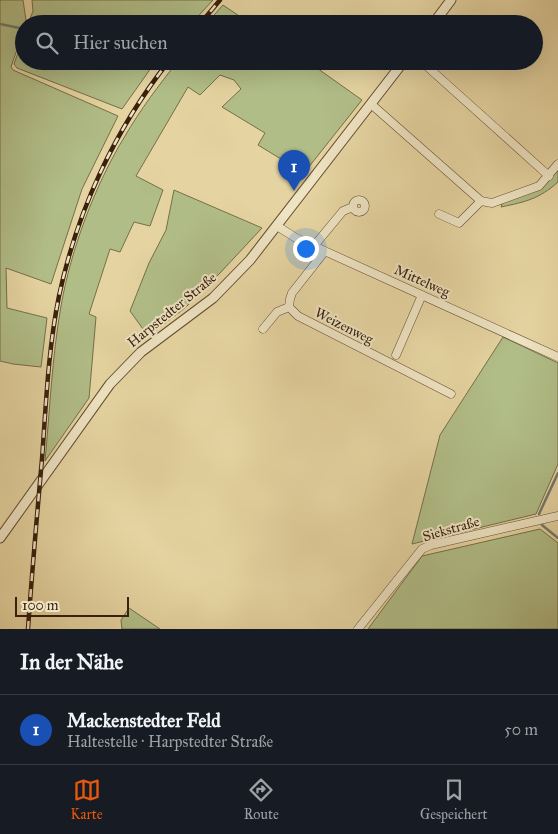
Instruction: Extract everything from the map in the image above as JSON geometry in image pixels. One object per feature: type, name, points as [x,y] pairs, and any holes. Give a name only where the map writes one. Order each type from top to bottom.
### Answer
[{"type":"street","points":[[440,15],[451,0]]},
{"type":"street","name":"Harpstedter Straße","points":[[0,538],[91,410],[122,370],[149,345],[213,298],[250,260],[397,70]]},
{"type":"street","points":[[431,70],[548,176]]},
{"type":"street","points":[[371,104],[480,201],[492,203],[539,186],[558,164]]},
{"type":"street","points":[[439,214],[459,223],[480,201]]},
{"type":"street","points":[[314,246],[343,211],[352,207]]},
{"type":"street","name":"Mittelweg","points":[[277,226],[314,246],[558,357]]},
{"type":"street","points":[[263,329],[277,312],[289,306],[292,293],[325,251]]},
{"type":"street","points":[[396,355],[422,295]]},
{"type":"street","name":"Weizenweg","points":[[289,306],[298,316],[451,394]]},
{"type":"street","name":"Siekstraße","points":[[358,629],[422,549],[558,516]]},
{"type":"green space","points":[[0,0],[23,0],[25,15],[15,15],[15,55],[11,67],[13,70],[118,116],[82,189],[51,284],[6,268],[7,308],[47,318],[41,367],[0,361]]},
{"type":"green space","points":[[32,0],[213,0],[199,15],[31,15]]},
{"type":"green space","points":[[223,5],[238,15],[214,15]]},
{"type":"green space","points":[[22,70],[150,70],[122,109]]},
{"type":"green space","points":[[171,70],[320,70],[362,100],[304,173],[258,145],[265,133],[222,107],[241,89],[234,80],[220,75],[200,95],[188,87],[136,176],[163,190],[150,226],[134,222],[120,252],[110,249],[89,314],[96,317],[89,398],[45,461],[58,325],[71,262],[94,196],[104,175],[131,126]]},
{"type":"green space","points":[[558,166],[558,182],[551,188],[531,199],[501,207],[503,201],[540,188]]},
{"type":"green space","points":[[174,190],[262,228],[185,308],[148,336],[130,311],[149,263],[166,230]]},
{"type":"green space","points":[[503,337],[558,363],[558,464],[536,514],[412,544],[440,435]]},
{"type":"green space","points":[[540,529],[558,543],[558,629],[368,629],[422,556]]},
{"type":"green space","points":[[129,608],[160,629],[122,629],[121,620]]},
{"type":"waterway","points":[[0,24],[15,27]]},
{"type":"waterway","points":[[539,514],[558,473]]},
{"type":"waterway","points":[[542,525],[558,538]]},
{"type":"railway","points":[[208,15],[220,0]]},
{"type":"railway","points":[[28,629],[50,357],[59,296],[76,233],[100,172],[132,114],[162,70]]},
{"type":"place","name":"Mackenstedter Feld","points":[[294,191]]}]
